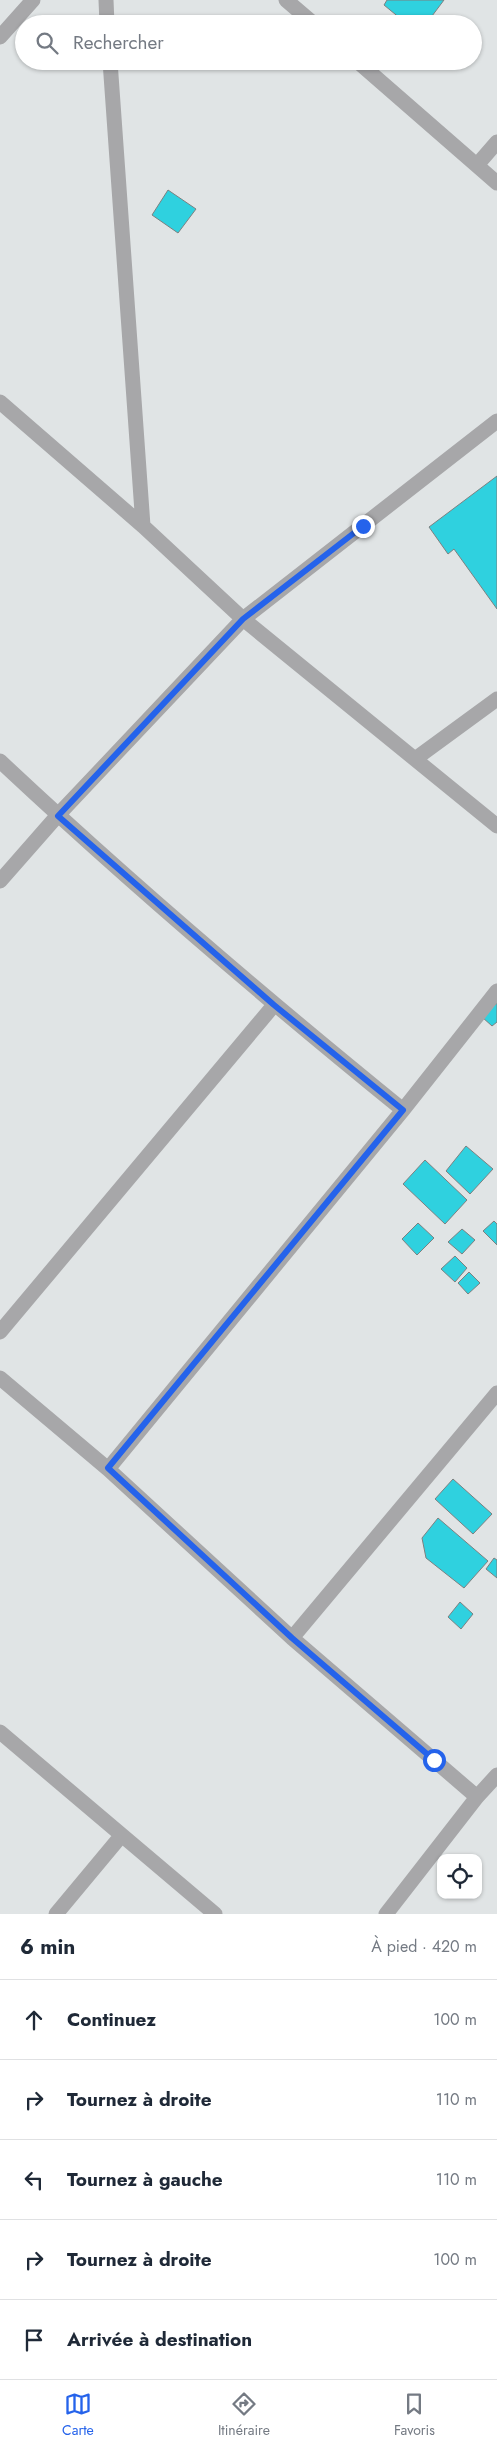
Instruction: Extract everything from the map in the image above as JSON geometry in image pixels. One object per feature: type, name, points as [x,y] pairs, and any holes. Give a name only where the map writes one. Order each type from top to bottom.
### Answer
[{"type":"street","points":[[20,15],[33,0]]},
{"type":"street","points":[[106,0],[107,15]]},
{"type":"street","points":[[286,0],[304,15]]},
{"type":"street","points":[[0,37],[15,20]]},
{"type":"street","points":[[111,70],[143,526]]},
{"type":"street","points":[[367,70],[497,182]]},
{"type":"street","points":[[477,165],[497,142]]},
{"type":"street","points":[[0,402],[143,526],[243,619],[497,826]]},
{"type":"street","points":[[0,881],[58,816],[243,619],[497,421]]},
{"type":"street","points":[[415,759],[497,699]]},
{"type":"street","points":[[0,761],[58,816],[274,1005],[403,1110]]},
{"type":"street","points":[[108,1468],[403,1110],[497,991]]},
{"type":"street","points":[[0,1332],[274,1005]]},
{"type":"street","points":[[0,1378],[108,1468],[292,1638],[477,1797]]},
{"type":"street","points":[[292,1638],[497,1393]]},
{"type":"street","points":[[0,1732],[215,1914]]},
{"type":"street","points":[[386,1914],[477,1797],[497,1775]]},
{"type":"street","points":[[56,1914],[121,1836]]},
{"type":"building","points":[[387,0],[444,0],[433,15],[396,15],[384,5]]},
{"type":"building","points":[[168,190],[196,209],[178,233],[152,215]]},
{"type":"building","points":[[497,476],[497,609],[454,549],[448,554],[429,527]]},
{"type":"building","points":[[497,1003],[497,1022],[492,1026],[482,1017]]},
{"type":"building","points":[[466,1146],[493,1169],[470,1194],[446,1171]]},
{"type":"building","points":[[425,1160],[467,1200],[445,1224],[403,1184]]},
{"type":"building","points":[[494,1221],[497,1224],[497,1245],[483,1231]]},
{"type":"building","points":[[418,1223],[434,1238],[417,1255],[402,1239]]},
{"type":"building","points":[[462,1229],[475,1240],[462,1254],[448,1242]]},
{"type":"building","points":[[455,1256],[467,1268],[455,1282],[441,1269]]},
{"type":"building","points":[[469,1272],[480,1283],[468,1294],[458,1283]]},
{"type":"building","points":[[453,1479],[492,1514],[473,1534],[435,1499]]},
{"type":"building","points":[[438,1518],[488,1561],[464,1588],[426,1558],[422,1538]]},
{"type":"building","points":[[494,1558],[497,1560],[497,1578],[486,1569]]},
{"type":"building","points":[[460,1602],[473,1614],[461,1629],[448,1617]]},
{"type":"route","points":[[363,526],[243,619],[58,816],[274,1005],[403,1110],[108,1468],[292,1638],[434,1760]]}]
